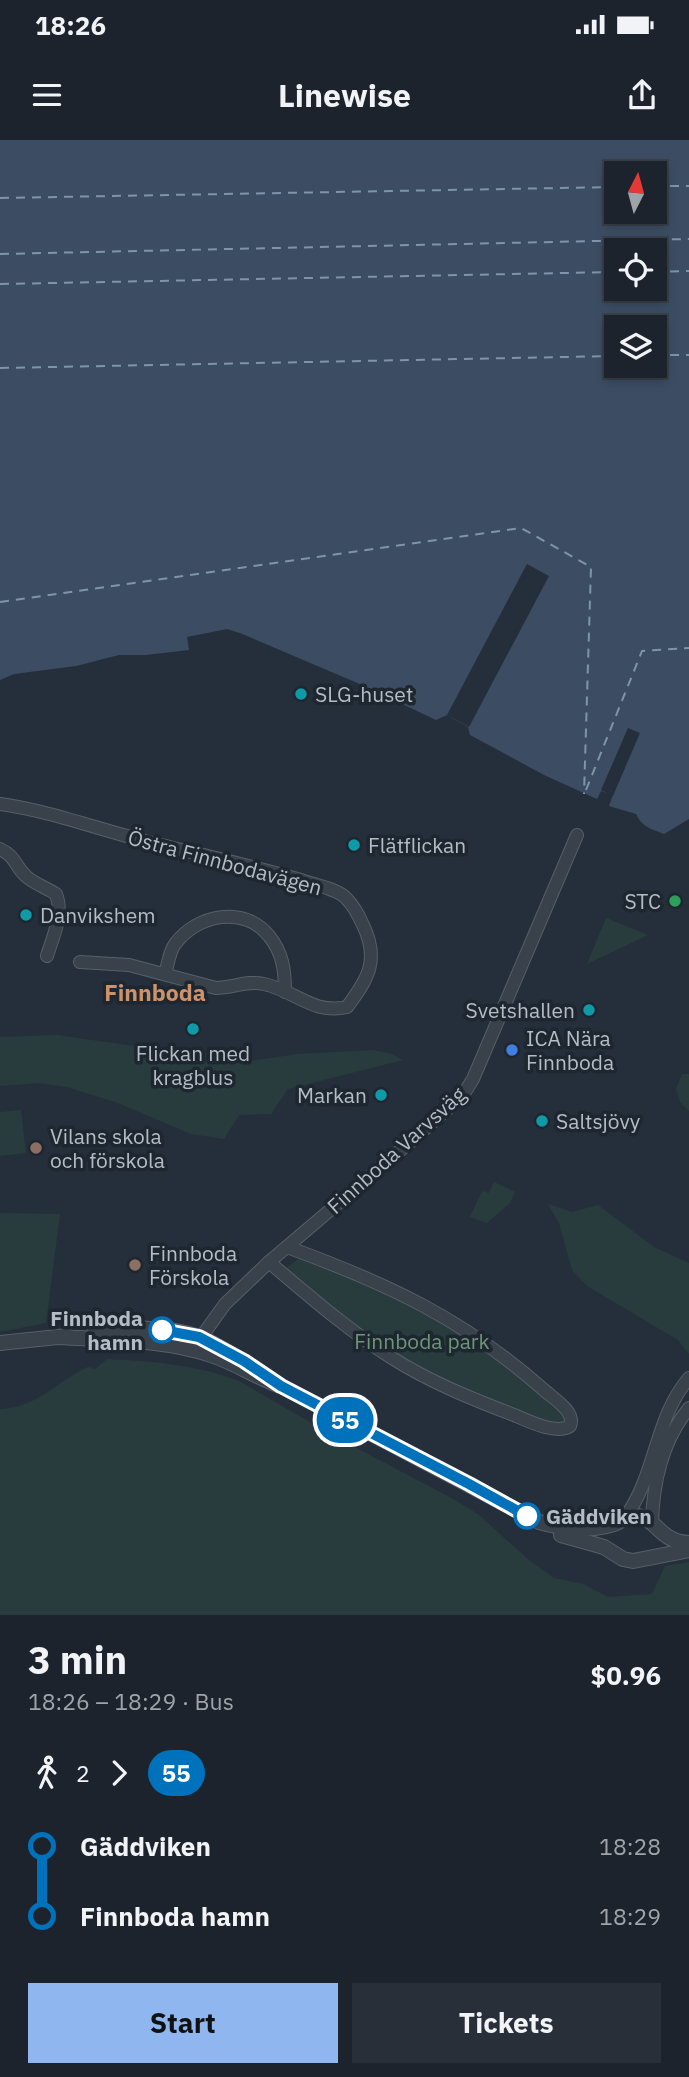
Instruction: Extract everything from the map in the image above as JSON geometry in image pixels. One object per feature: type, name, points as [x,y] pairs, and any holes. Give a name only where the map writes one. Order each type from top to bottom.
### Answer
[{"type":"street","name":"Östra Finnbodavägen","points":[[0,804],[38,811],[142,841],[277,873],[345,896],[359,916],[370,944],[372,962],[365,981],[347,1007],[335,1010],[305,1003],[268,984],[255,982],[216,988],[128,965],[80,962]]},
{"type":"street","name":"Finnboda Varvsväg","points":[[197,1343],[225,1304],[269,1262],[463,1095],[473,1079],[577,835]]},
{"type":"street","points":[[0,849],[13,855],[29,879],[56,894],[59,912],[57,929],[47,956]]},
{"type":"street","points":[[165,974],[173,946],[182,936],[207,920],[224,915],[257,925],[268,934],[285,968],[285,992]]},
{"type":"street","points":[[269,1262],[331,1315],[364,1339],[436,1382],[523,1419],[559,1430],[569,1426],[571,1415],[560,1404],[522,1371],[461,1328],[421,1303],[379,1282],[287,1247]]},
{"type":"street","points":[[0,1343],[133,1328],[175,1332],[254,1367],[281,1386],[539,1522],[548,1530],[604,1547],[633,1562],[689,1550]]},
{"type":"street","points":[[617,1554],[611,1538],[643,1485],[670,1407],[689,1378]]},
{"type":"street","points":[[642,1561],[654,1550],[657,1540],[654,1526],[657,1472],[668,1441],[689,1408]]},
{"type":"street","points":[[539,1522],[573,1530],[642,1516],[676,1541],[689,1543]]},
{"type":"green space","points":[[606,918],[648,935],[587,964]]},
{"type":"green space","points":[[57,1035],[155,1049],[196,1061],[237,1063],[297,1054],[373,1050],[403,1060],[288,1089],[271,1114],[239,1115],[224,1139],[191,1134],[118,1103],[67,1087],[39,1083],[0,1086],[0,1037]]},
{"type":"green space","points":[[682,1074],[689,1074],[689,1111],[680,1102],[676,1089]]},
{"type":"green space","points":[[21,1110],[26,1153],[0,1156],[0,1112]]},
{"type":"green space","points":[[494,1182],[515,1192],[510,1203],[487,1223],[470,1217],[482,1191],[489,1193]]},
{"type":"green space","points":[[548,1204],[572,1212],[598,1205],[654,1247],[689,1263],[689,1354],[678,1340],[587,1286],[572,1270],[559,1223]]},
{"type":"green space","points":[[0,1213],[60,1214],[46,1323],[0,1332]]},
{"type":"green space","name":"Finnboda park","points":[[300,1257],[373,1288],[442,1323],[536,1391],[565,1419],[562,1427],[466,1393],[404,1361],[358,1331],[286,1269]]},
{"type":"green space","points":[[107,1359],[191,1368],[239,1381],[334,1436],[457,1501],[479,1515],[529,1560],[554,1578],[583,1584],[608,1597],[652,1594],[665,1566],[689,1562],[689,1615],[0,1615],[0,1409],[36,1399],[88,1367],[95,1369]]},
{"type":"water","points":[[0,140],[689,140],[689,819],[664,834],[655,831],[644,825],[636,814],[609,806],[613,795],[601,791],[597,799],[544,775],[470,735],[468,727],[447,715],[436,720],[362,685],[227,629],[187,637],[189,650],[119,655],[76,666],[14,674],[0,680]]},
{"type":"pier","points":[[527,564],[549,576],[469,727],[447,715]]},
{"type":"pier","points":[[628,728],[640,733],[613,796],[601,790]]},
{"type":"ferry route","points":[[667,186],[689,186]]},
{"type":"ferry route","points":[[0,198],[604,187]]},
{"type":"ferry route","points":[[0,254],[689,239]]},
{"type":"ferry route","points":[[667,272],[689,271]]},
{"type":"ferry route","points":[[0,284],[604,272]]},
{"type":"ferry route","points":[[667,355],[689,355]]},
{"type":"ferry route","points":[[0,368],[604,356]]},
{"type":"ferry route","points":[[0,602],[521,528],[591,567],[584,794]]},
{"type":"ferry route","points":[[586,790],[642,651],[689,648]]},
{"type":"bus line","name":"55","points":[[162,1330],[199,1337],[244,1361],[281,1386],[527,1516]]},
{"type":"place","name":"SLG-huset","points":[[301,694]]},
{"type":"place","name":"Flätflickan","points":[[354,845]]},
{"type":"place","name":"STC","points":[[675,901]]},
{"type":"place","name":"Danvikshem","points":[[26,915]]},
{"type":"place","name":"Svetshallen","points":[[589,1010]]},
{"type":"place","name":"Flickan med kragblus","points":[[193,1029]]},
{"type":"place","name":"ICA Nära Finnboda","points":[[512,1050]]},
{"type":"place","name":"Markan","points":[[381,1095]]},
{"type":"place","name":"Saltsjövy","points":[[542,1121]]},
{"type":"place","name":"Vilans skola och förskola","points":[[36,1148]]},
{"type":"place","name":"Finnboda Förskola","points":[[135,1265]]},
{"type":"place","name":"Finnboda hamn","points":[[162,1330]]},
{"type":"place","name":"Gäddviken","points":[[527,1516]]},
{"type":"district","name":"Finnboda","points":[[155,992]]}]
